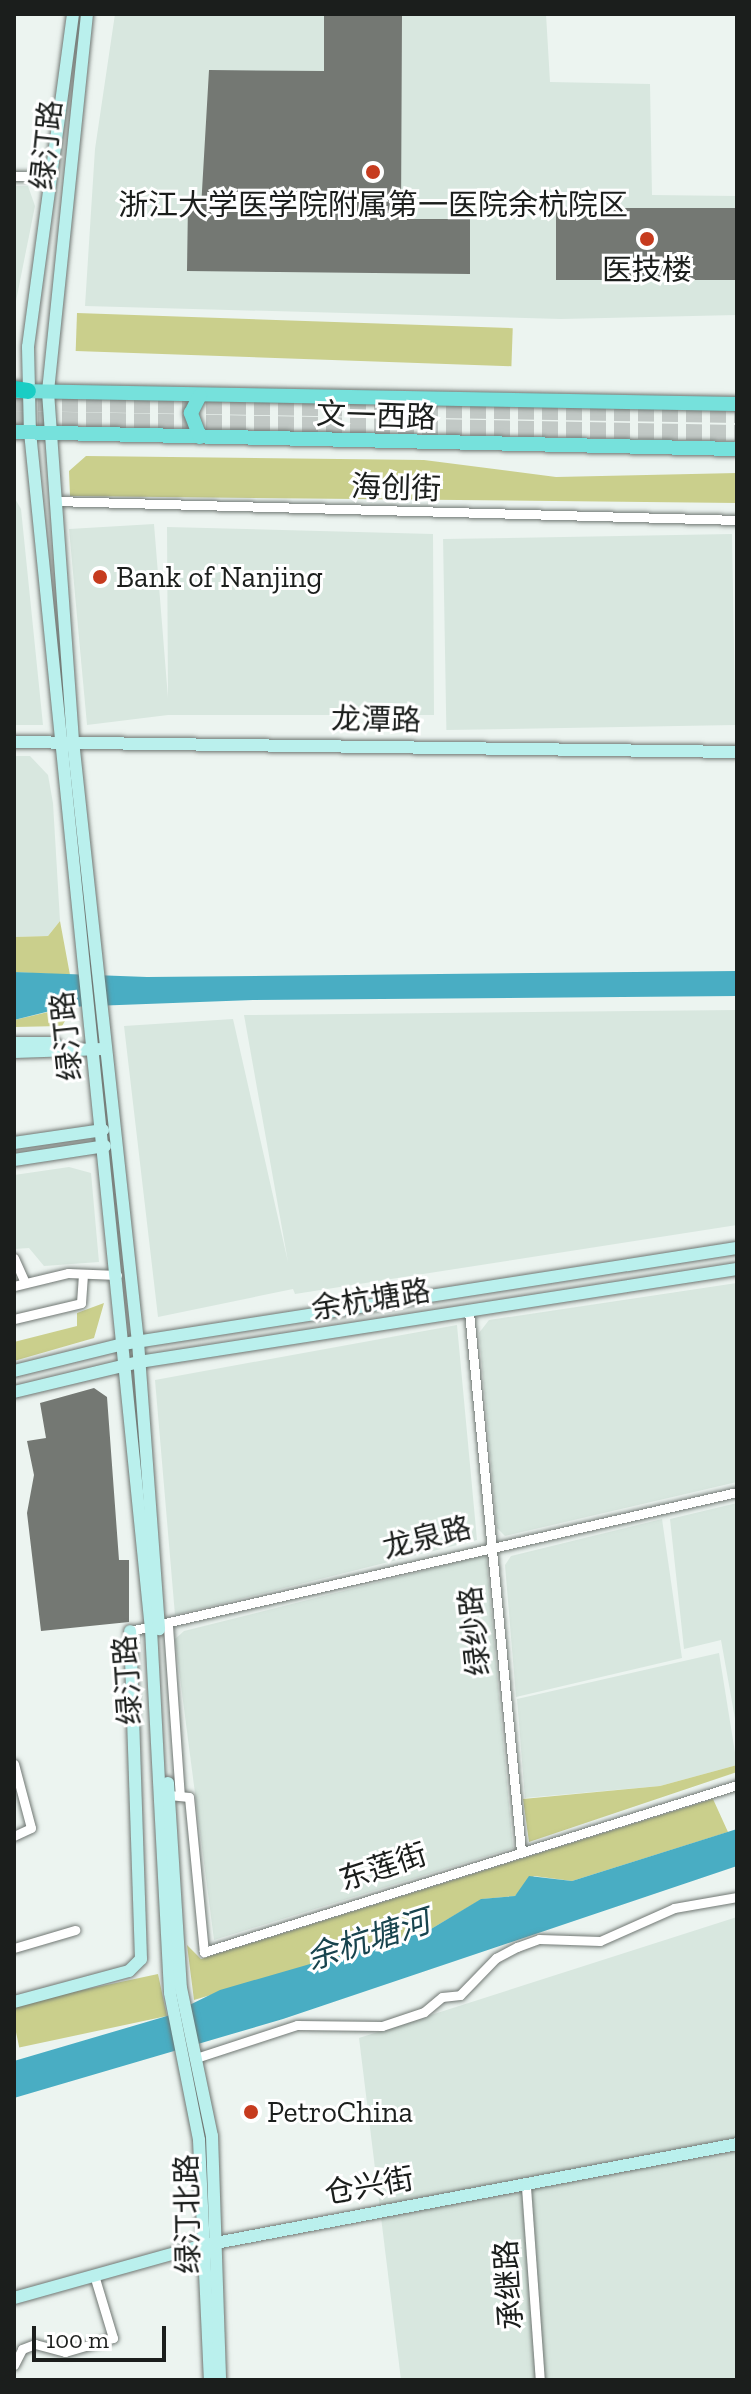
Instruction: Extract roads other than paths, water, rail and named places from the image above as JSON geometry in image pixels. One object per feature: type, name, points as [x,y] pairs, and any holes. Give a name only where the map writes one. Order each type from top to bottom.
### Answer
[{"type":"main road","name":"绿汀路","points":[[73,14],[19,391],[30,432],[68,741],[96,1011],[138,1342],[174,1796],[176,1990],[198,2053]]},
{"type":"main road","name":"绿汀路","points":[[68,741],[48,392],[87,14]]},
{"type":"main road","points":[[19,391],[737,404]]},
{"type":"main road","points":[[200,395],[191,413],[200,437]]},
{"type":"main road","name":"文一西路","points":[[14,432],[737,449]]},
{"type":"main road","name":"龙潭路","points":[[14,742],[737,752]]},
{"type":"main road","points":[[14,1043],[101,1046]]},
{"type":"main road","name":"绿汀路","points":[[101,1046],[103,1130],[123,1344],[159,1628],[176,1990],[184,2054]]},
{"type":"main road","points":[[14,1052],[101,1046]]},
{"type":"main road","points":[[14,1143],[103,1130]]},
{"type":"main road","points":[[14,1160],[105,1146]]},
{"type":"main road","name":"余杭塘路","points":[[14,1371],[123,1344],[737,1248]]},
{"type":"main road","name":"余杭塘路","points":[[14,1392],[125,1364],[737,1269]]},
{"type":"main road","points":[[14,2002],[129,1971],[141,1959],[130,1631]]},
{"type":"main road","name":"绿汀北路","points":[[198,2053],[212,2136],[207,2244],[210,2380]]},
{"type":"main road","name":"绿汀北路","points":[[184,2054],[201,2162],[220,2380]]},
{"type":"main road","name":"仓兴街","points":[[14,2298],[207,2244],[526,2187],[737,2144]]},
{"type":"street","points":[[14,176],[49,176]]},
{"type":"street","name":"海创街","points":[[54,501],[737,520]]},
{"type":"street","points":[[14,1258],[19,1284],[68,1273],[117,1275]]},
{"type":"street","points":[[14,1319],[81,1303],[83,1276]]},
{"type":"street","name":"绿纱路","points":[[469,1312],[521,1851]]},
{"type":"street","name":"龙泉路","points":[[130,1631],[159,1628],[491,1547],[737,1492]]},
{"type":"street","points":[[14,1764],[31,1828],[14,1836]]},
{"type":"street","name":"东莲街","points":[[174,1796],[189,1797],[204,1952],[737,1785]]},
{"type":"street","points":[[198,2053],[297,2025],[382,2026],[460,1995],[496,1958],[528,1943],[600,1941],[674,1908],[737,1897]]},
{"type":"street","points":[[14,1948],[75,1930]]},
{"type":"street","name":"承继路","points":[[526,2187],[540,2380]]},
{"type":"street","points":[[14,2365],[22,2349],[35,2344],[65,2352],[113,2338],[94,2275]]},
{"type":"water","points":[[737,971],[737,996],[253,1000],[66,1007],[14,1020],[14,972],[147,977]]},
{"type":"water","points":[[737,1829],[737,1866],[283,2019],[14,2098],[14,2061],[167,2016],[220,1990],[431,1929],[481,1899],[515,1896],[529,1876],[572,1881]]},
{"type":"tunnel","points":[[14,403],[737,415]]},
{"type":"tunnel","points":[[14,419],[737,433]]},
{"type":"place","name":"浙江大学医学院附属第一医院余杭院区","points":[[373,172]]},
{"type":"place","name":"医技楼","points":[[647,239]]},
{"type":"place","name":"Bank of Nanjing","points":[[100,577]]},
{"type":"place","name":"PetroChina","points":[[251,2112]]},
{"type":"water label","name":"余杭塘河","points":[[368,1940]]}]
